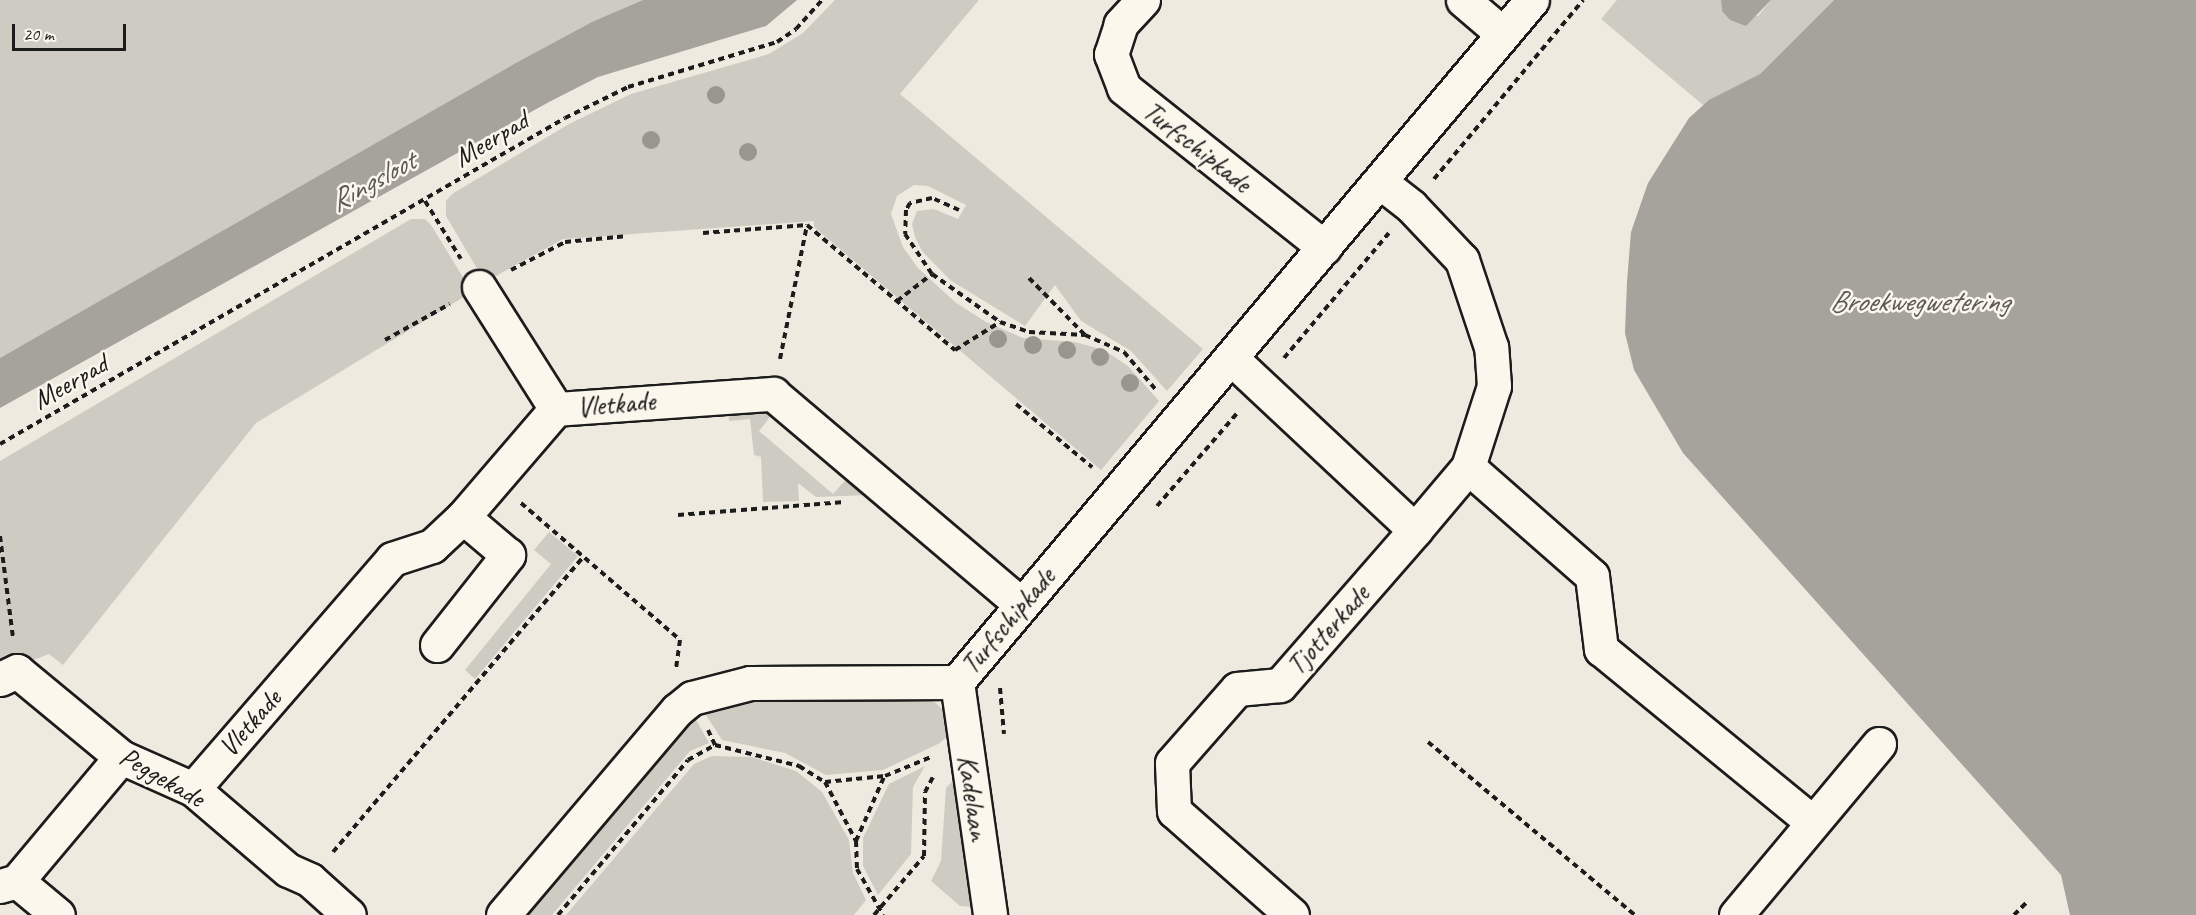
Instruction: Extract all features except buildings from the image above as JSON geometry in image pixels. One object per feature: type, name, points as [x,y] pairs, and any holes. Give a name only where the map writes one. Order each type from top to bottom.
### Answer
[{"type":"street","points":[[1463,0],[1503,34]]},
{"type":"street","name":"Turfschipkade","points":[[503,915],[677,710],[692,698],[750,683],[957,682],[1532,0]]},
{"type":"street","name":"Turfschipkade","points":[[1125,10],[1111,54],[1124,88],[1324,248]]},
{"type":"street","name":"Tjotterkade","points":[[1292,915],[1174,811],[1172,763],[1237,689],[1280,685],[1415,530],[1468,467],[1494,386],[1491,347],[1462,260],[1411,206],[1380,182]]},
{"type":"street","points":[[479,287],[556,409]]},
{"type":"street","points":[[1231,358],[1415,530]]},
{"type":"street","points":[[773,394],[1022,605]]},
{"type":"street","name":"Vletkade","points":[[193,789],[392,559],[432,546],[463,517],[556,409],[773,394]]},
{"type":"street","points":[[1468,467],[1592,576],[1601,649],[1811,821]]},
{"type":"street","points":[[437,645],[508,555],[463,517]]},
{"type":"street","name":"Peggekade","points":[[9,675],[121,757],[193,789],[288,870],[310,880],[349,915]]},
{"type":"street","name":"Kadelaan","points":[[957,682],[954,740],[990,915]]},
{"type":"street","points":[[1736,915],[1811,821],[1879,744]]},
{"type":"street","points":[[58,915],[8,884],[121,757]]},
{"type":"path","name":"Meerpad","points":[[0,444],[425,201],[565,118],[628,87],[777,42],[796,29],[822,0]]},
{"type":"path","points":[[958,210],[932,198],[910,203],[906,210],[905,234],[932,274],[1000,322],[1029,332],[1085,335],[1124,352],[1180,420]]},
{"type":"path","points":[[425,201],[479,287]]},
{"type":"path","points":[[703,233],[807,225],[955,350],[1000,322]]},
{"type":"path","points":[[773,394],[807,225]]},
{"type":"path","points":[[897,302],[932,274]]},
{"type":"path","points":[[1029,278],[1085,335]]},
{"type":"path","points":[[1016,404],[1120,490]]},
{"type":"path","points":[[493,480],[585,555],[680,640],[674,665],[715,745]]},
{"type":"path","points":[[678,516],[895,497]]},
{"type":"path","points":[[0,536],[9,675]]},
{"type":"path","points":[[310,880],[585,555]]},
{"type":"path","points":[[825,782],[885,776],[954,740]]},
{"type":"path","points":[[874,915],[924,856],[925,792],[954,740]]},
{"type":"path","points":[[1428,742],[1635,915]]},
{"type":"path","points":[[558,915],[688,760],[715,745],[799,766],[825,782],[856,841],[857,869],[878,910],[883,915]]},
{"type":"path","points":[[856,841],[885,776]]},
{"type":"path","points":[[2014,915],[2027,902]]},
{"type":"shaded area","points":[[0,0],[643,0],[0,358]]},
{"type":"shaded area","points":[[835,0],[979,0],[900,94],[1203,349],[1167,391],[1131,351],[1081,321],[1055,285],[1025,326],[950,280],[922,251],[915,237],[912,224],[917,211],[934,209],[958,219],[966,205],[928,186],[914,185],[897,196],[891,214],[903,247],[918,268],[955,302],[986,322],[1023,338],[1075,342],[1104,350],[1128,366],[1159,401],[1101,470],[814,227],[814,221],[563,239],[485,282],[446,216],[446,201],[452,194],[569,124],[631,94],[769,54],[803,33]]},
{"type":"shaded area","points":[[1617,0],[1721,0],[1722,11],[1758,16],[1771,0],[1834,0],[1760,74],[1703,105],[1601,19]]},
{"type":"shaded area","points":[[411,219],[425,219],[431,225],[472,292],[256,423],[63,665],[49,654],[0,673],[0,461]]},
{"type":"shaded area","points":[[765,405],[774,412],[759,431],[833,494],[849,476],[869,495],[816,497],[798,483],[799,501],[763,502],[761,457],[754,455],[750,419],[729,421],[728,408]]},
{"type":"shaded area","points":[[549,532],[578,556],[475,679],[465,670],[551,564],[534,550]]},
{"type":"shaded area","points":[[908,690],[936,703],[951,718],[955,729],[940,743],[883,770],[826,775],[785,753],[722,740],[704,712],[745,702]]},
{"type":"shaded area","points":[[695,718],[709,743],[690,751],[552,915],[522,915],[677,729]]},
{"type":"shaded area","points":[[712,756],[752,757],[796,771],[822,792],[849,840],[853,873],[866,900],[854,915],[566,915],[694,764]]},
{"type":"shaded area","points":[[925,766],[913,787],[911,854],[878,895],[863,866],[863,838],[889,784]]},
{"type":"shaded area","points":[[963,770],[974,907],[960,906],[931,881],[941,861],[946,788]]},
{"type":"water","name":"Ringsloot","points":[[643,0],[797,0],[766,26],[598,77],[549,102],[0,408],[0,358],[516,63],[592,22]]},
{"type":"water","points":[[1721,0],[1771,0],[1746,26],[1730,20],[1722,11]]},
{"type":"water","name":"Broekwegwetering","points":[[1834,0],[2196,0],[2196,915],[2070,915],[2061,875],[1683,453],[1634,370],[1625,333],[1627,282],[1631,232],[1648,183],[1689,118],[1709,100],[1760,74]]}]
